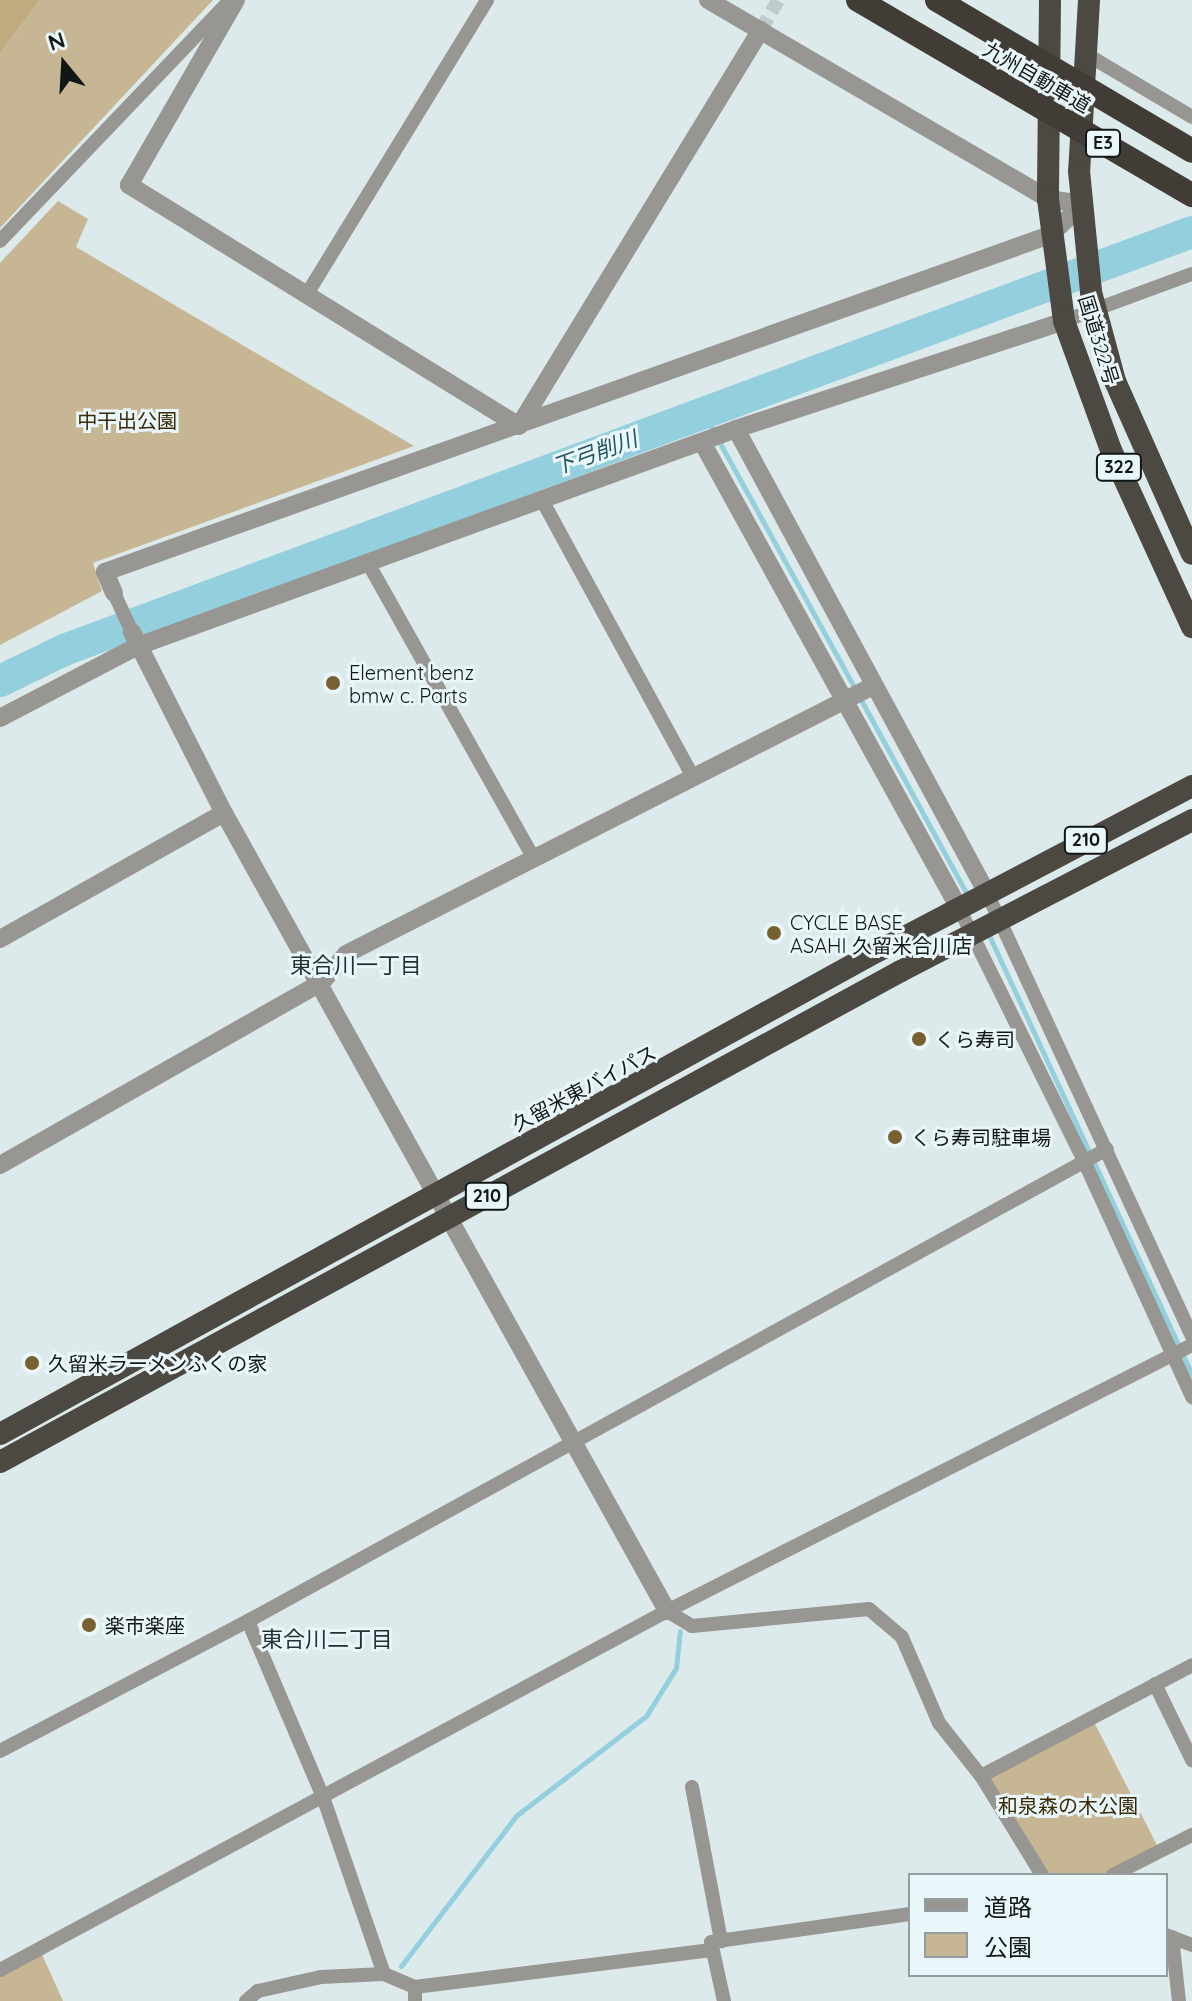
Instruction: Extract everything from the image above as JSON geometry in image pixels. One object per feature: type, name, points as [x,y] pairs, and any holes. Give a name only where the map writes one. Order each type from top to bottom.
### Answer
[{"type":"highway","name":"九州自動車道","points":[[858,0],[1192,195]]},
{"type":"highway","name":"九州自動車道","points":[[937,0],[1192,151]]},
{"type":"highway","name":"国道322号","points":[[1050,0],[1048,199],[1062,311],[1111,450],[1192,627]]},
{"type":"highway","name":"国道322号","points":[[1089,0],[1083,204],[1084,243],[1092,300],[1147,462],[1192,554]]},
{"type":"highway","name":"久留米東バイパス","points":[[0,1434],[438,1193],[1192,786]]},
{"type":"highway","name":"210","points":[[0,1462],[451,1215],[1192,820]]},
{"type":"street","points":[[0,241],[233,0]]},
{"type":"street","points":[[233,0],[129,185],[519,426]]},
{"type":"street","points":[[307,294],[487,0]]},
{"type":"street","points":[[708,0],[1048,199],[1083,204]]},
{"type":"street","points":[[519,426],[761,30]]},
{"type":"street","points":[[1086,54],[1192,117]]},
{"type":"street","points":[[1041,1873],[981,1776],[939,1723],[902,1637],[869,1609],[692,1626],[667,1611],[571,1442],[451,1215],[224,813],[135,639],[105,572],[1052,242],[1083,204]]},
{"type":"street","points":[[0,718],[135,639],[368,563],[1092,300],[1192,274]]},
{"type":"street","points":[[736,429],[871,687],[974,903],[975,934],[1192,1397]]},
{"type":"street","points":[[702,442],[844,700],[974,903],[999,922],[1192,1336]]},
{"type":"street","points":[[542,500],[692,775]]},
{"type":"street","points":[[368,563],[534,859]]},
{"type":"street","points":[[0,1165],[321,983],[346,954],[692,775],[871,687]]},
{"type":"street","points":[[0,939],[224,813]]},
{"type":"street","points":[[0,1751],[248,1621],[1107,1149]]},
{"type":"street","points":[[0,1970],[667,1611],[1171,1352],[1192,1345]]},
{"type":"street","points":[[248,1621],[323,1797],[384,1974]]},
{"type":"street","points":[[981,1776],[1192,1665]]},
{"type":"street","points":[[1155,1684],[1192,1760]]},
{"type":"street","points":[[692,1787],[724,2001]]},
{"type":"street","points":[[1117,1873],[1192,1835]]},
{"type":"street","points":[[246,2001],[258,1991],[321,1977],[384,1974],[415,1994],[908,1914]]},
{"type":"street","points":[[1169,1936],[1192,1945]]},
{"type":"street","points":[[1169,1936],[1179,2001]]},
{"type":"green space","points":[[40,0],[213,0],[0,228],[0,54]]},
{"type":"green space","name":"中干出公園","points":[[58,201],[88,219],[76,247],[414,446],[93,563],[102,591],[0,645],[0,263]]},
{"type":"green space","name":"和泉森の木公園","points":[[1092,1718],[1160,1851],[1117,1873],[1041,1873],[981,1776]]},
{"type":"green space","points":[[40,1950],[63,2001],[0,2001],[0,1970]]},
{"type":"shaded area","points":[[0,0],[40,0],[0,54]]},
{"type":"waterway","name":"下弓削川","points":[[0,681],[64,650],[1192,232]]},
{"type":"waterway","points":[[704,414],[855,689]]},
{"type":"waterway","points":[[860,698],[968,896]]},
{"type":"waterway","points":[[988,933],[1192,1375]]},
{"type":"waterway","points":[[401,1966],[517,1815],[646,1716],[676,1668],[680,1631]]},
{"type":"tunnel","points":[[761,30],[778,0]]},
{"type":"place","name":"Element benz bmw c. Parts","points":[[333,683]]},
{"type":"place","name":"CYCLE BASE ASAHI 久留米合川店","points":[[774,933]]},
{"type":"place","name":"くら寿司","points":[[919,1039]]},
{"type":"place","name":"くら寿司駐車場","points":[[895,1137]]},
{"type":"place","name":"久留米ラーメンふくの家","points":[[32,1363]]},
{"type":"place","name":"楽市楽座","points":[[89,1625]]},
{"type":"district","name":"東合川一丁目","points":[[356,966]]},
{"type":"district","name":"東合川二丁目","points":[[327,1640]]}]
